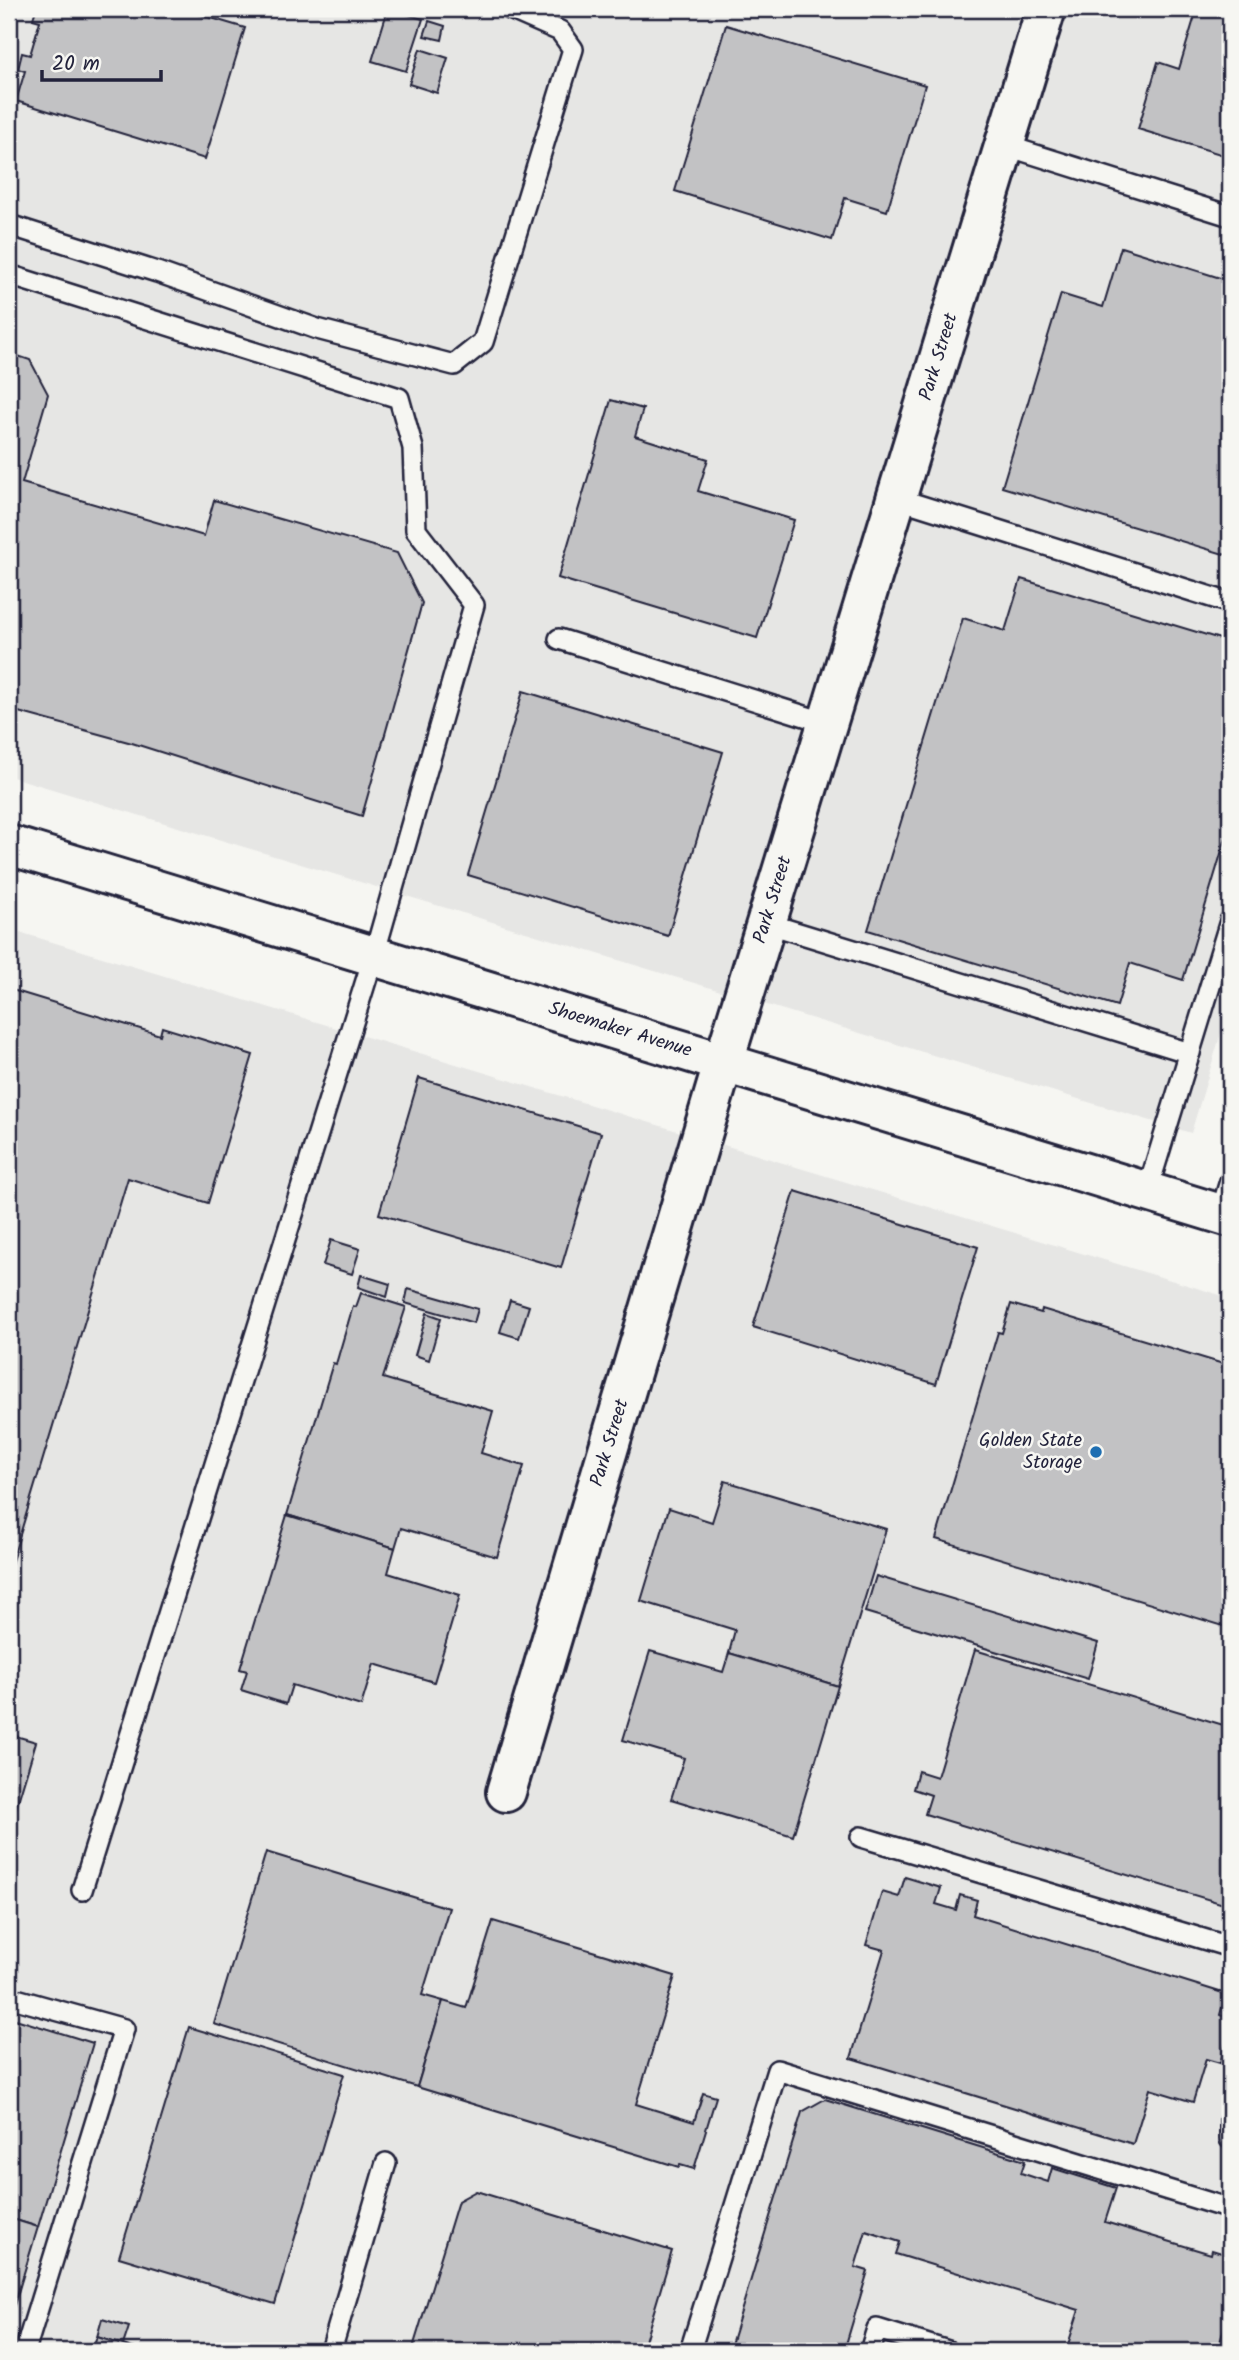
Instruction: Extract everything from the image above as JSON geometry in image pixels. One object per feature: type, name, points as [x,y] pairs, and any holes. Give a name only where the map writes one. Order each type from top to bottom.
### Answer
[{"type":"street","name":"Park Street","points":[[506,1792],[724,1061],[1046,9]]},
{"type":"street","name":"Shoemaker Avenue","points":[[9,845],[1147,1192],[1227,1204]]},
{"type":"lane","points":[[9,225],[158,272],[317,328],[454,365],[483,342],[573,49],[561,31],[510,9]]},
{"type":"lane","points":[[1004,145],[1230,216]]},
{"type":"lane","points":[[9,275],[399,398],[413,448],[416,530],[474,605],[374,955],[82,1890]]},
{"type":"lane","points":[[896,498],[1230,603]]},
{"type":"lane","points":[[559,639],[827,723]]},
{"type":"lane","points":[[1147,1192],[1230,922]]},
{"type":"lane","points":[[766,923],[1191,1053]]},
{"type":"lane","points":[[861,1837],[1230,1947]]},
{"type":"lane","points":[[9,1997],[124,2029],[25,2351]]},
{"type":"lane","points":[[690,2351],[777,2070],[1230,2209]]},
{"type":"lane","points":[[1230,2120],[1230,2139]]},
{"type":"lane","points":[[331,2351],[386,2163]]},
{"type":"lane","points":[[870,2351],[877,2329],[947,2351]]},
{"type":"shaded area","points":[[9,9],[1230,9],[1230,1003],[1191,1133],[9,776]]},
{"type":"shaded area","points":[[9,929],[1230,1298],[1228,2351],[9,2351]]},
{"type":"building","points":[[36,9],[181,9],[245,28],[205,159],[16,101],[25,71],[18,69],[22,53],[30,55],[40,21],[33,19]]},
{"type":"building","points":[[388,9],[423,19],[406,71],[372,61]]},
{"type":"building","points":[[1197,9],[1230,9],[1230,157],[1138,129],[1158,62],[1179,69]]},
{"type":"building","points":[[429,21],[445,26],[442,40],[424,36]]},
{"type":"building","points":[[726,25],[925,85],[887,211],[845,198],[832,240],[675,191]]},
{"type":"building","points":[[420,49],[448,58],[437,93],[409,84]]},
{"type":"building","points":[[1121,247],[1230,281],[1230,556],[1002,487],[1061,294],[1103,307]]},
{"type":"building","points":[[9,353],[30,360],[48,394],[22,483],[204,536],[214,500],[397,553],[422,603],[362,816],[132,743],[11,710]]},
{"type":"building","points":[[611,400],[643,409],[635,436],[708,459],[698,491],[794,520],[757,638],[558,578]]},
{"type":"building","points":[[1021,579],[1230,642],[1230,824],[1183,980],[1130,963],[1117,1006],[868,930],[963,618],[1005,631]]},
{"type":"building","points":[[523,691],[723,752],[668,936],[468,875]]},
{"type":"building","points":[[9,989],[160,1035],[162,1027],[253,1055],[208,1203],[128,1178],[9,1571]]},
{"type":"building","points":[[419,1078],[601,1133],[561,1268],[379,1214]]},
{"type":"building","points":[[795,1191],[978,1247],[936,1384],[753,1327]]},
{"type":"building","points":[[331,1240],[360,1249],[352,1274],[323,1265]]},
{"type":"building","points":[[361,1275],[390,1284],[387,1297],[358,1287]]},
{"type":"building","points":[[408,1289],[478,1309],[474,1323],[405,1303]]},
{"type":"building","points":[[361,1293],[406,1307],[383,1378],[493,1411],[481,1453],[524,1466],[497,1557],[401,1528],[395,1548],[287,1515],[333,1363],[336,1364],[353,1306],[356,1307]]},
{"type":"building","points":[[510,1300],[529,1306],[519,1338],[500,1332]]},
{"type":"building","name":"Golden State Storage","points":[[1011,1304],[1041,1313],[1042,1309],[1230,1366],[1230,1628],[936,1539],[998,1332],[1002,1333]]},
{"type":"building","points":[[427,1313],[441,1318],[429,1360],[415,1355]]},
{"type":"building","points":[[725,1481],[886,1529],[838,1686],[729,1653],[735,1630],[641,1601],[669,1508],[712,1522]]},
{"type":"building","points":[[287,1515],[395,1548],[388,1573],[460,1595],[434,1682],[374,1664],[361,1706],[292,1685],[286,1704],[241,1690],[247,1671],[240,1669]]},
{"type":"building","points":[[876,1576],[1098,1643],[1088,1679],[865,1612]]},
{"type":"building","points":[[975,1650],[1230,1727],[1230,1906],[925,1814],[931,1795],[913,1789],[918,1771],[937,1777]]},
{"type":"building","points":[[650,1651],[723,1672],[729,1653],[838,1686],[793,1836],[671,1799],[684,1758],[623,1740]]},
{"type":"building","points":[[9,1734],[36,1742],[9,1831]]},
{"type":"building","points":[[266,1852],[449,1908],[422,1995],[443,2001],[417,2087],[214,2024]]},
{"type":"building","points":[[905,1877],[941,1888],[936,1904],[956,1910],[960,1895],[977,1900],[973,1915],[1226,1994],[1220,2015],[1230,2019],[1230,2029],[1220,2063],[1206,2059],[1193,2102],[1150,2089],[1133,2144],[851,2058],[884,1950],[866,1945],[882,1892],[899,1897]]},
{"type":"building","points":[[493,1921],[675,1976],[636,2104],[694,2122],[703,2093],[716,2097],[694,2169],[680,2165],[679,2167],[417,2087],[443,2001],[466,2008]]},
{"type":"building","points":[[9,2017],[93,2043],[38,2227],[9,2218]]},
{"type":"building","points":[[189,2027],[344,2074],[275,2304],[119,2257]]},
{"type":"building","points":[[825,2099],[1025,2161],[1021,2173],[1048,2182],[1052,2168],[1116,2188],[1105,2222],[1211,2254],[1212,2250],[1228,2255],[1230,2322],[1229,2326],[1225,2325],[1219,2346],[1223,2347],[1221,2351],[1066,2351],[1079,2310],[896,2254],[900,2242],[866,2231],[855,2267],[868,2271],[844,2351],[729,2351],[802,2112]]},
{"type":"building","points":[[476,2191],[672,2251],[642,2351],[412,2351],[458,2201]]},
{"type":"building","points":[[9,2218],[38,2227],[9,2322]]},
{"type":"building","points":[[102,2319],[129,2327],[123,2345],[97,2337]]},
{"type":"building","points":[[97,2337],[123,2345],[142,2351],[92,2351]]},
{"type":"place","name":"Golden State Storage","points":[[1096,1452]]}]
